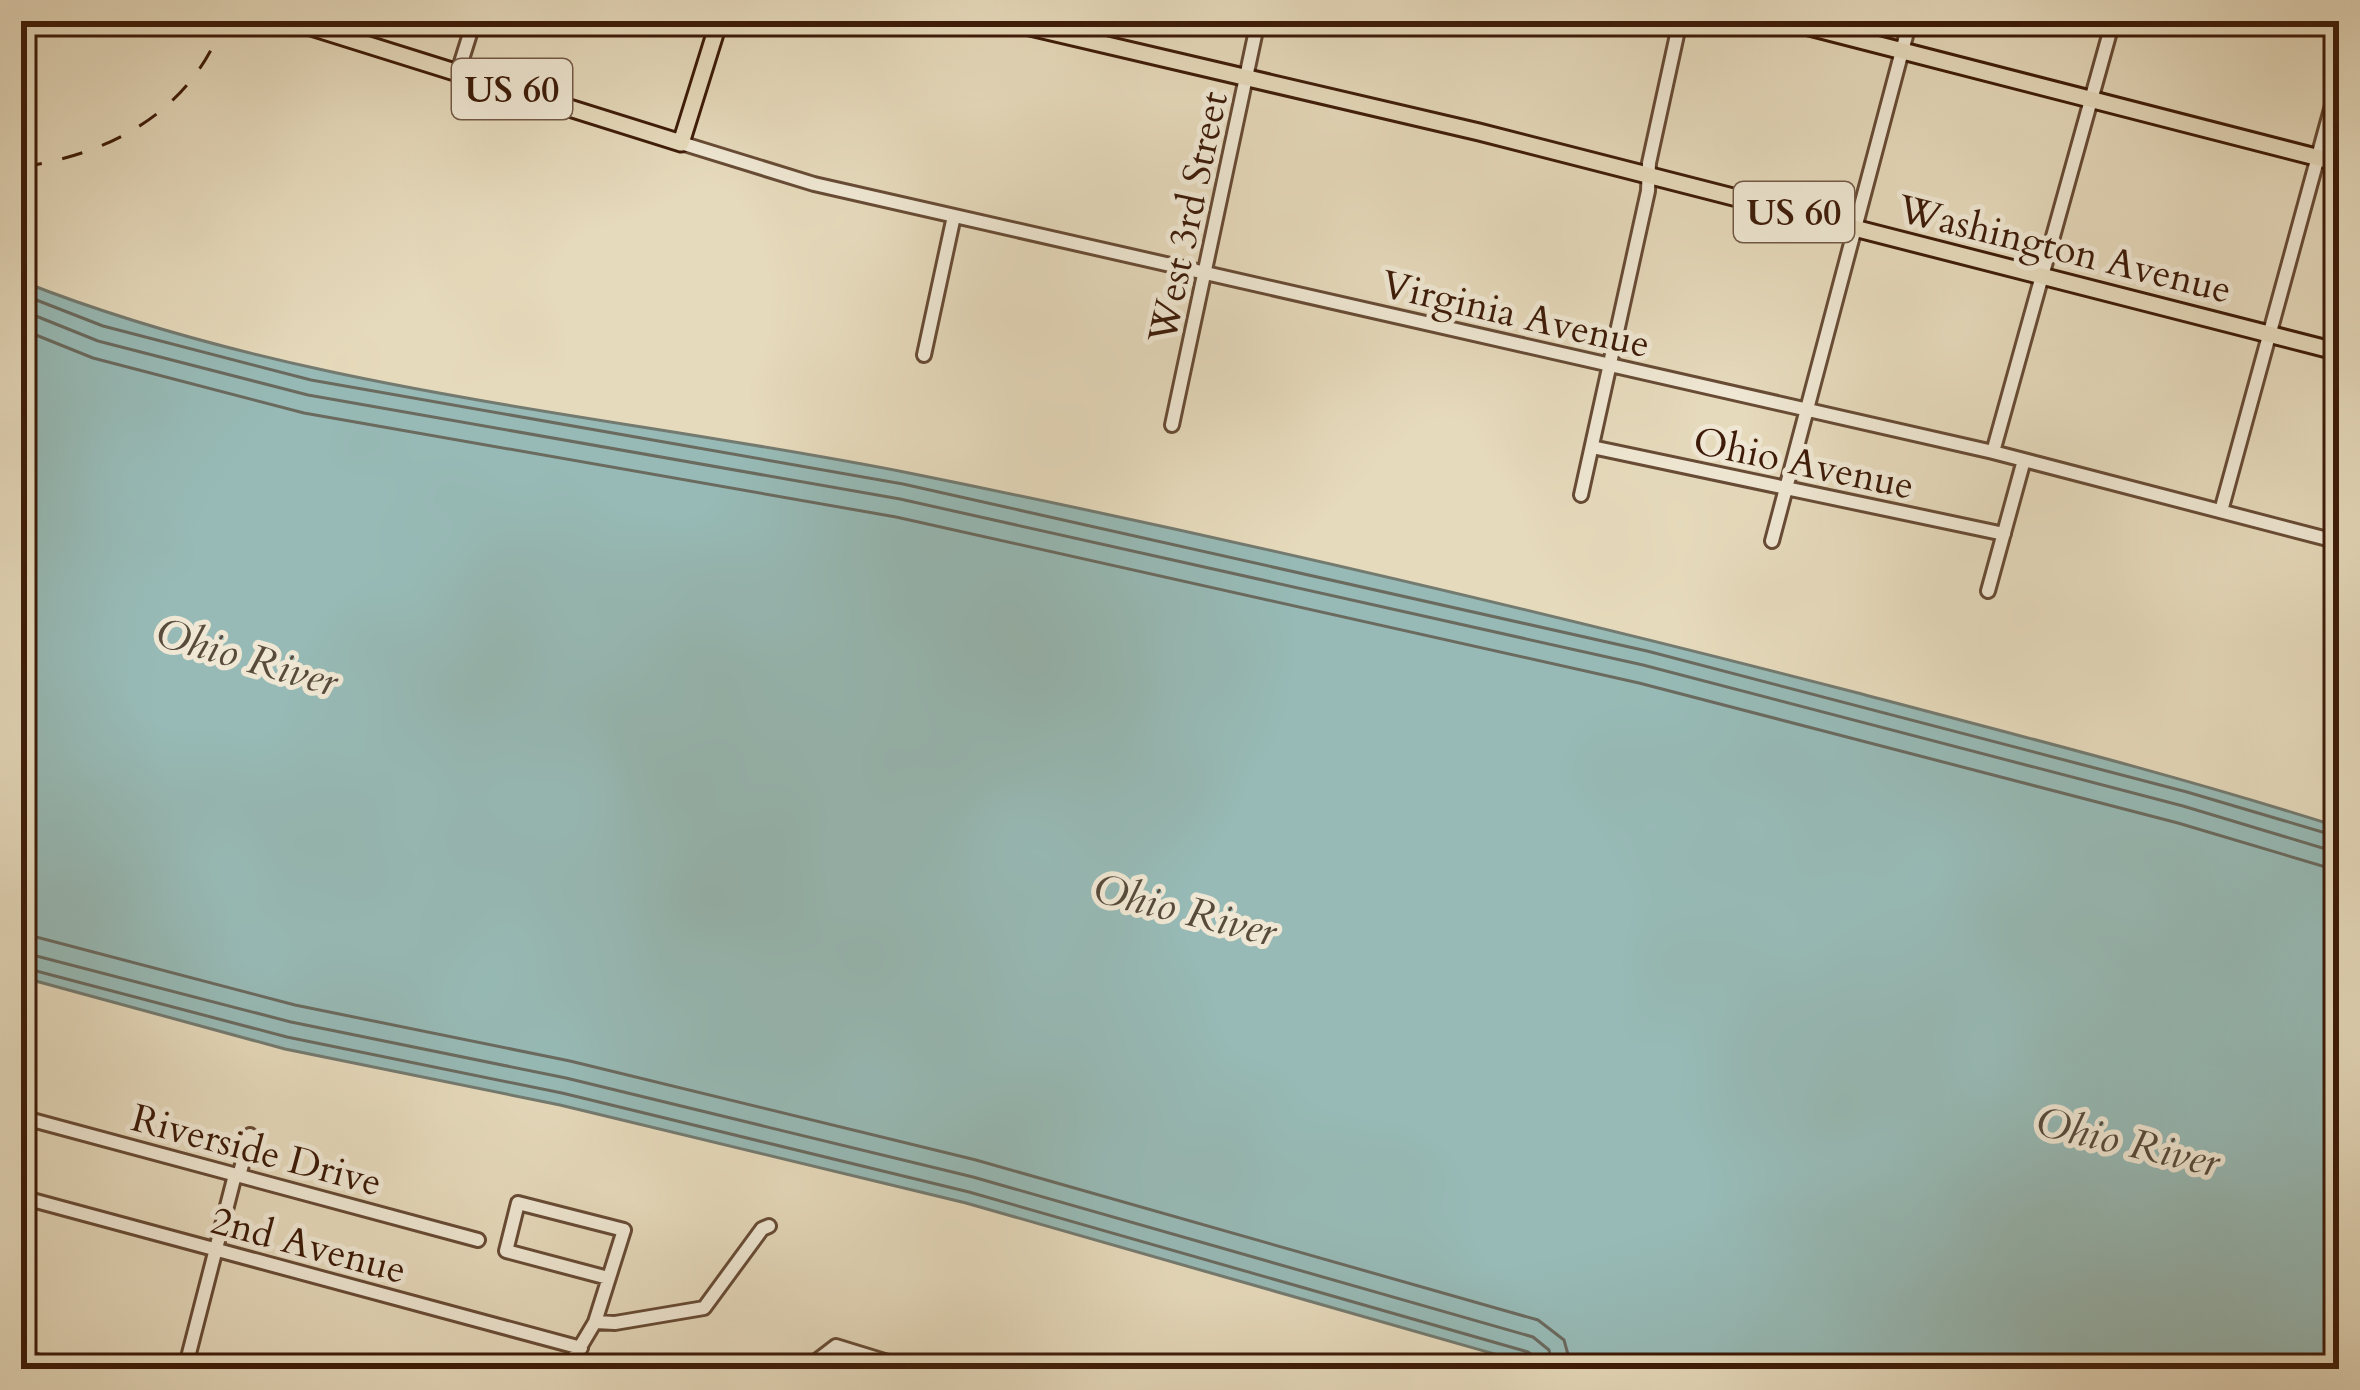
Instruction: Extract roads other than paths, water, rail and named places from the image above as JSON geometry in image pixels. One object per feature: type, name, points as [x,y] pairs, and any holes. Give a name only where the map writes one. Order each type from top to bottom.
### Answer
[{"type":"main road","name":"US 60","points":[[292,21],[680,143]]},
{"type":"main road","points":[[680,143],[719,21]]},
{"type":"main road","name":"Washington Avenue","points":[[1004,21],[1045,26],[1649,175],[2339,352]]},
{"type":"main road","points":[[1786,21],[2339,163]]},
{"type":"street","points":[[458,72],[474,21]]},
{"type":"street","name":"West 3rd Street","points":[[1172,425],[1258,21]]},
{"type":"street","points":[[1581,495],[1680,21]]},
{"type":"street","points":[[1772,541],[1910,21]]},
{"type":"street","points":[[1994,452],[2113,21]]},
{"type":"street","points":[[2221,511],[2339,80]]},
{"type":"street","name":"Virginia Avenue","points":[[680,143],[795,179],[1994,452],[2339,542]]},
{"type":"street","points":[[925,355],[954,216]]},
{"type":"street","name":"Ohio Avenue","points":[[1592,447],[2004,534]]},
{"type":"street","points":[[1988,591],[2024,460]]},
{"type":"street","name":"Riverside Drive","points":[[21,1118],[478,1240]]},
{"type":"street","points":[[185,1369],[250,1135]]},
{"type":"street","name":"2nd Avenue","points":[[21,1197],[581,1348]]},
{"type":"street","points":[[568,1369],[595,1322],[624,1230],[518,1203],[506,1251],[608,1278]]},
{"type":"street","points":[[595,1322],[615,1324],[704,1309],[762,1229],[769,1226]]},
{"type":"street","points":[[806,1369],[836,1346],[911,1369]]},
{"type":"street","points":[[21,1357],[66,1369]]},
{"type":"water","name":"Ohio River","points":[[21,281],[128,319],[348,375],[909,473],[1383,576],[1854,692],[2339,827],[2339,1369],[1547,1369],[966,1203],[560,1105],[285,1049],[21,977]]},
{"type":"railway","points":[[21,167],[86,151],[144,123],[191,80],[224,21]]}]
